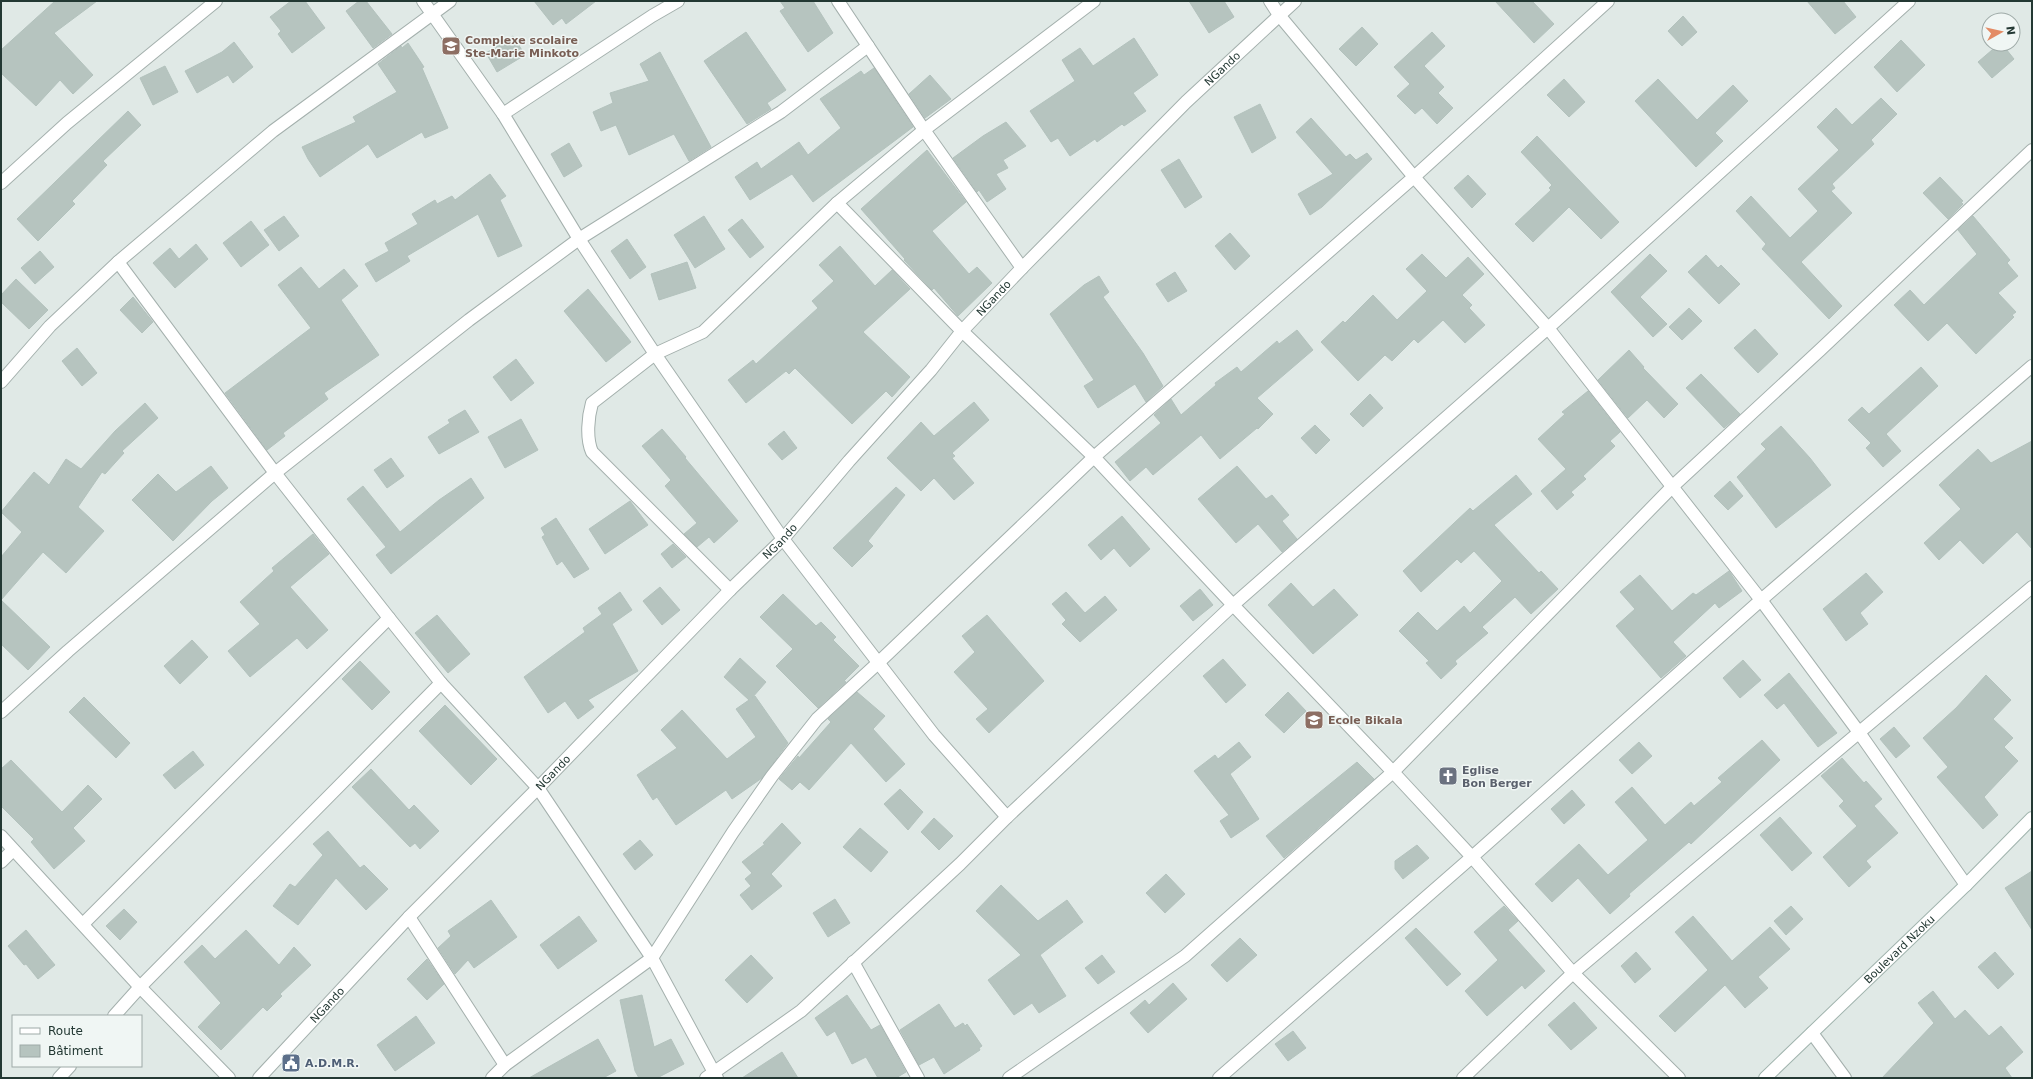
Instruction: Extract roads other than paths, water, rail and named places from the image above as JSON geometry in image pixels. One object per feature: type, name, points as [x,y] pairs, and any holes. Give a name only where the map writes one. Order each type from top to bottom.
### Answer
[{"type":"street","points":[[1,183],[67,123],[216,1]]},
{"type":"street","points":[[422,1],[503,114],[579,239],[655,354],[783,539],[934,735],[1006,817]]},
{"type":"street","points":[[1,382],[50,326],[118,262],[273,131],[450,1]]},
{"type":"street","points":[[503,114],[652,16],[678,1]]},
{"type":"street","points":[[838,1],[924,130],[1022,268]]},
{"type":"street","points":[[730,590],[592,452],[590,446],[589,412],[592,403],[655,354],[703,332],[837,203],[924,130],[1094,1]]},
{"type":"street","points":[[1270,1],[1279,15],[1414,177],[1548,328],[1761,600],[1858,731],[1966,885]]},
{"type":"street","name":"NGando","points":[[260,1078],[409,917],[538,788],[730,590],[783,539],[849,461],[931,370],[962,331],[1022,268],[1186,102],[1295,1]]},
{"type":"street","points":[[492,1078],[505,1065],[652,958],[733,832],[791,750],[814,722],[1094,457],[1414,177],[1608,1]]},
{"type":"street","points":[[118,262],[275,473],[389,618],[441,683],[538,788],[652,958],[712,1076],[800,1011],[960,864],[1006,817],[1233,605],[1548,328],[1909,1]]},
{"type":"street","points":[[1,712],[68,651],[275,473],[469,320],[579,239],[782,112],[868,46]]},
{"type":"street","points":[[1010,1078],[1185,956],[1393,772],[1672,486],[1820,350],[2032,150]]},
{"type":"street","points":[[837,203],[962,331],[1094,457],[1472,857],[1573,973],[1679,1078]]},
{"type":"street","points":[[1218,1078],[1472,857],[1761,600],[2032,366]]},
{"type":"street","points":[[1463,1078],[1573,973],[1858,731],[2032,586]]},
{"type":"street","points":[[83,924],[389,618]]},
{"type":"street","points":[[115,1015],[140,987],[441,683]]},
{"type":"street","name":"Boulevard Nzoku","points":[[1765,1078],[2031,822]]},
{"type":"street","points":[[1,836],[140,987],[229,1078]]},
{"type":"street","points":[[1,862],[13,850]]},
{"type":"street","points":[[409,917],[505,1065]]},
{"type":"street","points":[[853,962],[918,1078]]},
{"type":"street","points":[[1812,1033],[1845,1078]]},
{"type":"street","points":[[59,1078],[69,1067]]},
{"type":"place","name":"Complexe scolaire Ste-Marie Minkoto","points":[[451,46]]},
{"type":"place","name":"Ecole Bikala","points":[[1314,720]]},
{"type":"place","name":"Eglise Bon Berger","points":[[1448,776]]},
{"type":"place","name":"A.D.M.R.","points":[[291,1063]]}]
